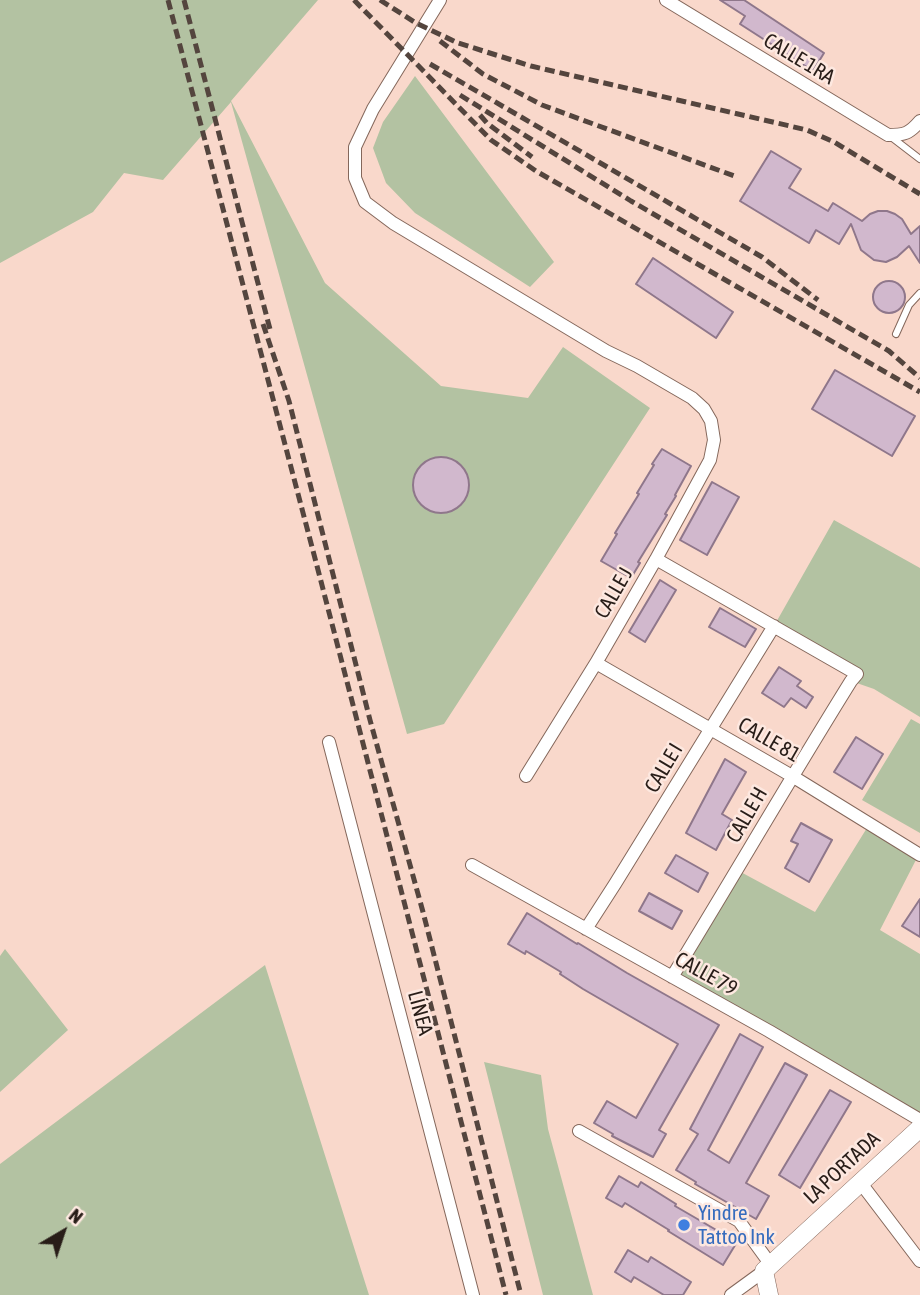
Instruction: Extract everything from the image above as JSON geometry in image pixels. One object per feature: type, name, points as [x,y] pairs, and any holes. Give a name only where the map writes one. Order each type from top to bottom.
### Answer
[{"type":"street","name":"CALLE J","points":[[440,0],[373,109],[355,147],[355,178],[365,202],[393,223],[606,351],[692,398],[704,409],[711,421],[714,440],[710,460],[656,559],[526,776]]},
{"type":"street","name":"CALLE 1RA","points":[[666,0],[888,135]]},
{"type":"street","points":[[888,135],[905,135],[917,124]]},
{"type":"street","points":[[656,559],[774,626]]},
{"type":"street","name":"CALLE H","points":[[672,977],[792,776],[857,674],[774,626]]},
{"type":"street","name":"CALLE I","points":[[586,929],[774,626]]},
{"type":"street","name":"CALLE 81","points":[[596,663],[792,776],[920,855]]},
{"type":"street","name":"LÍNEA","points":[[329,741],[473,1295]]},
{"type":"street","name":"CALLE 79","points":[[472,865],[769,1031],[920,1120]]},
{"type":"street","name":"LA PORTADA","points":[[731,1295],[767,1268],[920,1128]]},
{"type":"street","points":[[579,1131],[739,1221],[767,1268],[769,1295]]},
{"type":"street","points":[[860,1182],[920,1261]]},
{"type":"lane","points":[[888,135],[920,159]]},
{"type":"lane","points":[[896,334],[909,304],[920,293]]},
{"type":"green space","points":[[0,0],[318,0],[231,101],[325,283],[441,386],[528,398],[563,347],[650,408],[444,724],[407,734],[231,102],[163,180],[124,173],[93,212],[0,263]]},
{"type":"green space","points":[[415,76],[554,262],[530,287],[415,213],[386,183],[373,148],[383,122]]},
{"type":"green space","points":[[834,520],[920,568],[920,717],[874,689],[851,681],[857,674],[774,626]]},
{"type":"green space","points":[[911,719],[920,724],[920,833],[862,800]]},
{"type":"green space","points":[[870,823],[919,854],[880,930],[920,954],[920,1120],[672,977],[737,870],[815,912]]},
{"type":"green space","points":[[5,949],[68,1030],[0,1092],[0,956]]},
{"type":"green space","points":[[265,965],[369,1295],[0,1295],[0,1164]]},
{"type":"green space","points":[[484,1062],[541,1075],[548,1129],[593,1295],[543,1295]]},
{"type":"building","points":[[720,0],[744,0],[824,53],[813,71],[740,24],[745,16]]},
{"type":"building","points":[[771,151],[801,169],[789,188],[828,211],[833,203],[862,221],[870,214],[887,211],[902,219],[911,234],[920,226],[920,263],[909,246],[897,257],[886,262],[874,260],[861,250],[851,224],[839,244],[816,230],[809,243],[740,201]]},
{"type":"building","points":[[653,258],[733,312],[716,338],[636,284]]},
{"type":"building","points":[[889,281],[900,286],[905,297],[900,308],[889,313],[878,308],[873,297],[878,286]]},
{"type":"building","points":[[835,370],[915,416],[892,456],[812,409]]},
{"type":"building","points":[[662,449],[691,466],[631,578],[601,561]]},
{"type":"building","points":[[436,457],[446,457],[461,465],[467,474],[467,496],[461,505],[446,513],[436,513],[418,501],[413,490],[413,480],[425,462]]},
{"type":"building","points":[[712,482],[739,497],[707,555],[680,540]]},
{"type":"building","points":[[660,580],[676,590],[645,642],[629,632]]},
{"type":"building","points":[[720,608],[756,629],[745,647],[709,627]]},
{"type":"building","points":[[779,667],[801,681],[797,686],[813,697],[806,708],[791,698],[784,707],[762,693]]},
{"type":"building","points":[[856,737],[883,754],[862,789],[834,772]]},
{"type":"building","points":[[725,759],[746,772],[722,814],[732,820],[716,850],[686,833]]},
{"type":"building","points":[[801,823],[832,840],[809,882],[785,868],[798,844],[791,841]]},
{"type":"building","points":[[676,855],[708,873],[698,892],[665,873]]},
{"type":"building","points":[[649,893],[682,911],[672,929],[639,911]]},
{"type":"building","points":[[920,899],[920,937],[902,926]]},
{"type":"building","points":[[527,913],[719,1025],[659,1130],[666,1134],[653,1157],[612,1136],[613,1134],[594,1123],[607,1101],[636,1118],[678,1044],[583,989],[526,951],[525,954],[508,944]]},
{"type":"building","points":[[740,1034],[763,1047],[708,1150],[729,1163],[785,1063],[807,1075],[746,1183],[769,1196],[756,1219],[676,1170],[698,1134],[690,1129]]},
{"type":"building","points":[[830,1090],[851,1102],[800,1188],[779,1175]]},
{"type":"building","points":[[619,1176],[638,1187],[641,1182],[676,1204],[675,1206],[737,1242],[723,1265],[625,1203],[622,1207],[606,1198]]},
{"type":"building","points":[[628,1250],[648,1262],[651,1257],[691,1282],[683,1295],[664,1295],[634,1277],[631,1282],[615,1272]]},
{"type":"railway","points":[[168,0],[506,1295]]},
{"type":"railway","points":[[184,0],[271,333]]},
{"type":"railway","points":[[354,0],[491,140],[536,171],[920,392]]},
{"type":"railway","points":[[380,0],[416,23],[458,43],[531,66],[807,130],[834,142],[920,194]]},
{"type":"railway","points":[[440,41],[483,74],[542,105],[737,177]]},
{"type":"railway","points":[[430,64],[762,257],[818,300]]},
{"type":"railway","points":[[460,95],[631,201],[889,351],[920,378]]},
{"type":"railway","points":[[480,115],[532,157]]},
{"type":"railway","points":[[263,324],[289,401],[521,1295]]},
{"type":"place","name":"Yindre Tattoo Ink","points":[[684,1225]]}]
